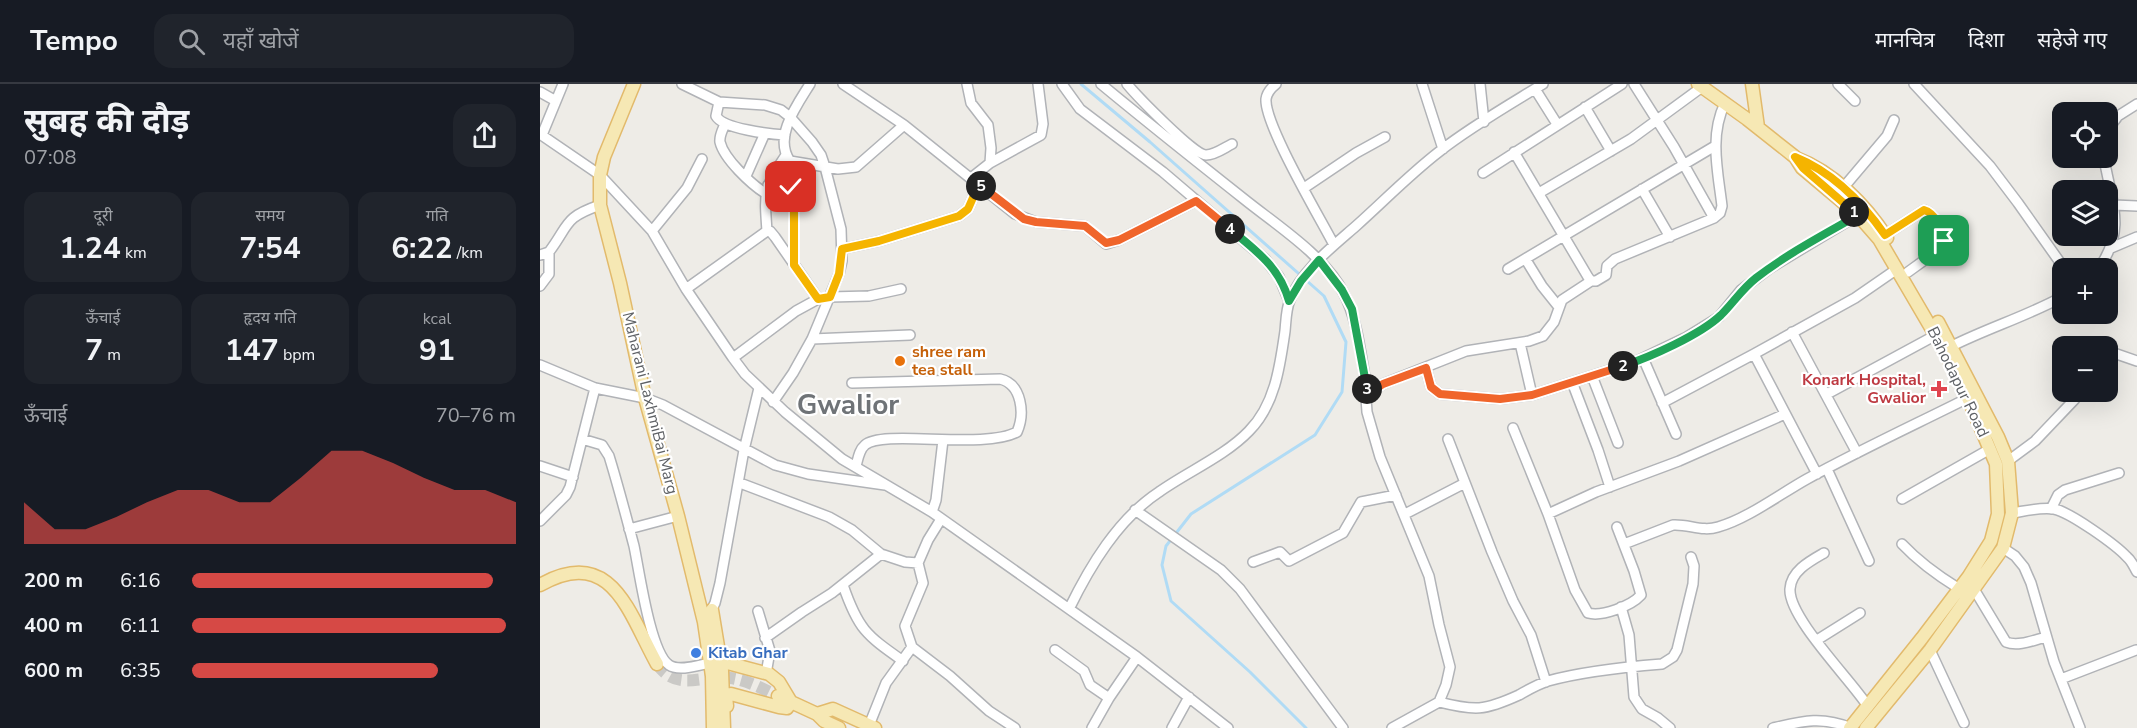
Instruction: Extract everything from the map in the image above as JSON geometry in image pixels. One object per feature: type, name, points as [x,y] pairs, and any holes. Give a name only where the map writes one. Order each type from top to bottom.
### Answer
[{"type":"main road","name":"Maharani LaxhmiBai Marg","points":[[634,84],[604,157],[600,175],[600,205],[621,283],[645,398],[715,662],[712,676],[712,728]]},
{"type":"main road","points":[[1752,84],[1758,127]]},
{"type":"main road","name":"Bahodapur Road","points":[[1700,86],[1758,127],[1795,157],[1803,168],[1858,215],[1879,239],[1903,270],[1968,398],[1996,464],[1998,514],[1991,541],[1969,576],[1923,638],[1850,728]]},
{"type":"main road","points":[[1795,157],[1814,165],[1843,188],[1867,210],[1885,235],[1903,270],[1952,346],[2008,461],[2012,513],[2003,548],[1929,650],[1866,728]]},
{"type":"main road","points":[[540,585],[554,577],[572,573],[587,572],[599,576],[617,592],[628,606],[657,664]]},
{"type":"main road","points":[[712,610],[715,662],[722,671],[725,728]]},
{"type":"main road","points":[[715,662],[766,674],[779,681],[791,702]]},
{"type":"main road","points":[[725,728],[726,697],[729,695],[787,708],[791,702]]},
{"type":"main road","points":[[778,696],[817,714],[824,721],[839,728]]},
{"type":"main road","points":[[817,714],[833,709],[871,727]]},
{"type":"street","points":[[563,84],[541,134],[600,175],[652,231],[686,289],[733,358],[773,402],[842,459],[932,512],[1137,657],[1228,728]]},
{"type":"street","points":[[682,84],[720,102],[765,105],[782,110],[812,142],[821,155],[825,167],[841,229],[842,249],[839,274],[801,361],[773,402]]},
{"type":"street","points":[[810,84],[790,117],[785,135],[786,155],[790,161],[825,167],[849,169],[856,167],[904,125]]},
{"type":"street","points":[[843,84],[904,125],[1024,219],[1085,226],[1106,243],[1119,240],[1196,201]]},
{"type":"street","points":[[967,84],[971,103],[988,125],[990,163]]},
{"type":"street","points":[[842,249],[879,241],[959,216],[968,209],[975,181],[990,163],[1041,135],[1044,124],[1038,84]]},
{"type":"street","points":[[1062,84],[1080,109],[1163,172],[1273,267],[1285,288],[1289,301]]},
{"type":"street","points":[[1101,84],[1316,263],[1342,290],[1352,309],[1368,394],[1366,412],[1380,457],[1429,576],[1438,625],[1450,667],[1439,702],[1392,728]]},
{"type":"street","points":[[1127,84],[1200,154],[1215,153],[1232,144]]},
{"type":"street","points":[[1276,84],[1269,90],[1266,98],[1268,113],[1334,245]]},
{"type":"street","points":[[1422,84],[1443,148]]},
{"type":"street","points":[[1480,84],[1484,122]]},
{"type":"street","points":[[1483,173],[1622,84]]},
{"type":"street","points":[[1634,84],[1658,120],[1714,218]]},
{"type":"street","points":[[1838,84],[1855,100]]},
{"type":"street","points":[[1914,84],[1989,166],[2057,258]]},
{"type":"street","points":[[1069,609],[1090,569],[1135,510],[1160,491],[1234,444],[1249,432],[1265,412],[1273,392],[1281,358],[1289,301],[1316,263],[1334,245],[1443,148],[1539,86],[1557,124]]},
{"type":"street","points":[[1539,193],[1611,151],[1658,120],[1700,86]]},
{"type":"street","points":[[540,92],[556,100]]},
{"type":"street","points":[[720,102],[716,116],[720,123],[785,135]]},
{"type":"street","points":[[1368,394],[1383,384],[1466,351],[1520,343],[1543,336],[1550,330],[1558,306],[1566,296],[1591,281],[1602,279],[1606,275],[1607,266],[1615,259],[1714,218],[1720,213],[1722,207],[1715,146],[1719,114],[1725,103]]},
{"type":"street","points":[[2118,116],[2137,104]]},
{"type":"street","points":[[1585,107],[1611,151]]},
{"type":"street","points":[[1843,188],[1887,136],[1894,120]]},
{"type":"street","points":[[725,124],[720,142],[736,168],[766,189],[788,186],[793,190],[794,265]]},
{"type":"street","points":[[746,176],[765,133]]},
{"type":"street","points":[[1304,188],[1356,153],[1385,137]]},
{"type":"street","points":[[1508,269],[1715,146]]},
{"type":"street","points":[[1514,152],[1591,281]]},
{"type":"street","points":[[767,231],[766,189],[786,155]]},
{"type":"street","points":[[652,231],[687,188],[702,159]]},
{"type":"street","points":[[1642,189],[1670,237]]},
{"type":"street","points":[[540,286],[549,274],[544,254],[568,221],[600,205]]},
{"type":"street","points":[[2118,205],[2137,206]]},
{"type":"street","points":[[1662,403],[1855,298],[1944,246],[1943,235],[1932,215],[1929,211],[1924,210],[1885,235]]},
{"type":"street","points":[[1426,368],[1431,387],[1440,394],[1500,399],[1532,395],[1643,358],[1685,338],[1719,317],[1741,291],[1770,267],[1858,215]]},
{"type":"street","points":[[767,231],[775,237],[818,299]]},
{"type":"street","points":[[686,289],[767,231]]},
{"type":"street","points":[[2105,258],[2111,248],[2137,237]]},
{"type":"street","points":[[1526,260],[1558,306]]},
{"type":"street","points":[[733,358],[796,311],[818,299],[869,296],[901,289]]},
{"type":"street","points":[[1952,346],[2052,303]]},
{"type":"street","points":[[1792,332],[1857,453]]},
{"type":"street","points":[[812,339],[910,335]]},
{"type":"street","points":[[1827,394],[1936,335]]},
{"type":"street","points":[[1520,343],[1532,395]]},
{"type":"street","points":[[1754,354],[1817,474]]},
{"type":"street","points":[[2118,354],[2137,361]]},
{"type":"street","points":[[1643,358],[1676,434]]},
{"type":"street","points":[[540,365],[595,388],[645,398],[678,412],[744,450],[790,471],[890,486]]},
{"type":"street","points":[[1592,376],[1618,443]]},
{"type":"street","points":[[852,383],[1000,379],[1013,384],[1019,394],[1021,423],[1017,432],[999,438],[876,439],[866,444],[860,451],[856,466]]},
{"type":"street","points":[[1572,382],[1610,487]]},
{"type":"street","points":[[540,522],[567,495],[595,388]]},
{"type":"street","points":[[704,622],[712,610],[720,583],[740,483],[744,450],[759,388]]},
{"type":"street","points":[[1624,544],[1673,525],[1681,524],[1702,529],[1720,527],[1857,453],[1968,398]]},
{"type":"street","points":[[2008,461],[2036,441],[2072,402]]},
{"type":"street","points":[[1548,514],[1679,461],[1785,414]]},
{"type":"street","points":[[1513,428],[1548,514],[1575,590],[1588,613],[1600,614],[1621,607],[1638,599],[1641,595],[1641,589],[1617,527]]},
{"type":"street","points":[[582,439],[602,446],[609,456],[629,529],[650,625],[663,657],[669,665],[675,667],[715,662]]},
{"type":"street","points":[[932,512],[937,492],[943,440]]},
{"type":"street","points":[[1448,440],[1513,601],[1531,635],[1546,682]]},
{"type":"street","points":[[1902,499],[1990,449]]},
{"type":"street","points":[[540,466],[573,477]]},
{"type":"street","points":[[1827,469],[1869,561]]},
{"type":"street","points":[[2051,509],[2058,495],[2065,490],[2120,473]]},
{"type":"street","points":[[740,483],[829,517],[852,530],[881,554],[905,562],[918,563]]},
{"type":"street","points":[[1405,514],[1466,483]]},
{"type":"street","points":[[1253,562],[1280,552],[1289,561],[1343,533],[1361,502],[1396,495]]},
{"type":"street","points":[[2012,513],[2051,509],[2063,512],[2088,526],[2135,561],[2137,572]]},
{"type":"street","points":[[1135,510],[1221,570],[1240,589],[1343,728]]},
{"type":"street","points":[[629,529],[678,516]]},
{"type":"street","points":[[941,519],[918,563],[923,583],[906,626],[912,647],[950,676],[989,711],[1015,728]]},
{"type":"street","points":[[1902,544],[1926,567],[1958,588]]},
{"type":"street","points":[[2003,548],[2016,556],[2031,583],[2046,637],[2080,728]]},
{"type":"street","points":[[765,638],[843,585],[881,554]]},
{"type":"street","points":[[1824,554],[1801,568],[1793,578],[1790,588],[1791,604],[1807,629],[1867,705]]},
{"type":"street","points":[[1439,702],[1454,707],[1479,709],[1546,682],[1579,674],[1662,664],[1673,657],[1677,650],[1692,584],[1694,566],[1691,557]]},
{"type":"street","points":[[843,585],[860,625],[868,635],[903,661]]},
{"type":"street","points":[[1974,589],[2006,642],[2020,644],[2046,637]]},
{"type":"street","points":[[1621,607],[1629,636],[1634,697],[1638,704],[1670,728]]},
{"type":"street","points":[[758,611],[770,651],[766,674]]},
{"type":"street","points":[[1817,640],[1860,613]]},
{"type":"street","points":[[871,727],[886,683],[912,647]]},
{"type":"street","points":[[1054,650],[1084,671],[1090,685],[1109,698]]},
{"type":"street","points":[[1929,650],[1964,723]]},
{"type":"street","points":[[2061,679],[2136,650]]},
{"type":"street","points":[[1092,728],[1137,657]]},
{"type":"street","points":[[1172,728],[1189,697]]},
{"type":"street","points":[[1773,728],[1815,720],[1835,722],[1850,728]]},
{"type":"waterway","points":[[1081,84],[1324,296],[1346,342],[1342,392],[1315,435],[1191,514],[1166,546],[1162,565],[1171,601],[1250,672],[1306,728]]},
{"type":"tunnel","points":[[657,664],[673,678],[682,680],[719,677],[736,679],[778,696]]},
{"type":"place","name":"shree ram tea stall","points":[[900,361]]},
{"type":"place","name":"Konark Hospital, Gwalior","points":[[1939,389]]},
{"type":"place","name":"Kitab Ghar","points":[[696,653]]},
{"type":"district","name":"Gwalior","points":[[848,405]]},
{"type":"route","points":[[791,187],[794,194],[794,265],[818,299],[830,297],[839,274],[842,249],[879,241],[959,216],[968,209],[979,184],[1024,219],[1085,226],[1106,243],[1119,240],[1196,201],[1273,267],[1285,288],[1289,301],[1301,281],[1319,260],[1333,276],[1352,309],[1368,394],[1383,384],[1426,368],[1431,387],[1440,394],[1500,399],[1532,395],[1635,362],[1685,338],[1719,317],[1741,291],[1770,267],[1858,215],[1797,163],[1795,157],[1814,165],[1843,188],[1867,210],[1885,235],[1924,210],[1929,211],[1932,215],[1944,241]]}]
